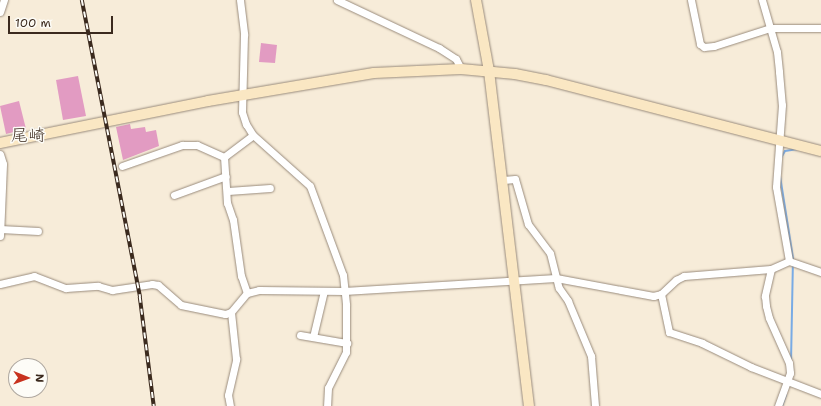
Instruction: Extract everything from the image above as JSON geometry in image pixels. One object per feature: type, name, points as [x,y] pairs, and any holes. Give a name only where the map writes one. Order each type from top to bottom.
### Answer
[{"type":"street","points":[[0,11],[4,0]]},
{"type":"street","points":[[240,0],[244,35],[241,95],[242,112],[253,134],[310,186],[343,275],[347,343],[340,367],[328,388],[327,406]]},
{"type":"street","points":[[337,0],[439,48],[456,59],[460,68]]},
{"type":"street","points":[[476,0],[489,71],[529,406]]},
{"type":"street","points":[[690,0],[700,44],[704,47],[714,46],[770,28],[821,28]]},
{"type":"street","points":[[762,0],[770,28],[779,72],[782,105],[781,140],[775,169],[776,187],[789,261]]},
{"type":"street","points":[[0,143],[241,95],[374,73],[460,68],[489,71],[553,82],[821,151]]},
{"type":"street","points":[[224,157],[253,134]]},
{"type":"street","points":[[122,166],[182,145],[196,145],[224,157]]},
{"type":"street","points":[[0,154],[3,164],[0,236]]},
{"type":"street","points":[[224,157],[228,191],[227,203],[233,220],[241,276],[247,293]]},
{"type":"street","points":[[174,195],[226,176]]},
{"type":"street","points":[[503,180],[515,179],[528,224],[550,253],[556,278],[591,356],[595,406]]},
{"type":"street","points":[[228,191],[270,188]]},
{"type":"street","points":[[0,229],[38,231]]},
{"type":"street","points":[[0,284],[34,276],[66,288],[98,286],[112,290],[152,284],[158,285],[181,305],[225,314],[231,312],[247,293],[259,290],[344,291],[515,279],[556,278],[639,295],[661,294],[676,280],[684,276],[771,269],[789,261],[821,272]]},
{"type":"street","points":[[771,269],[765,296],[766,306],[769,318],[787,354],[790,373],[778,406]]},
{"type":"street","points":[[313,337],[324,290]]},
{"type":"street","points":[[661,294],[669,332],[702,343],[751,367],[821,394]]},
{"type":"street","points":[[230,406],[228,395],[236,359],[231,312]]},
{"type":"street","points":[[300,335],[347,343]]},
{"type":"building","points":[[261,43],[277,45],[275,63],[259,62]]},
{"type":"building","points":[[78,76],[86,116],[63,120],[56,80]]},
{"type":"building","points":[[19,101],[26,129],[6,134],[0,106]]},
{"type":"building","points":[[130,124],[131,129],[145,127],[146,132],[156,130],[159,146],[123,160],[116,127]]},
{"type":"waterway","points":[[781,158],[785,151],[798,149]]},
{"type":"waterway","points":[[780,176],[793,258],[791,359]]},
{"type":"waterway","points":[[782,406],[786,395]]},
{"type":"railway","points":[[82,0],[140,297],[154,406]]},
{"type":"district","name":"尾崎","points":[[28,136]]}]
